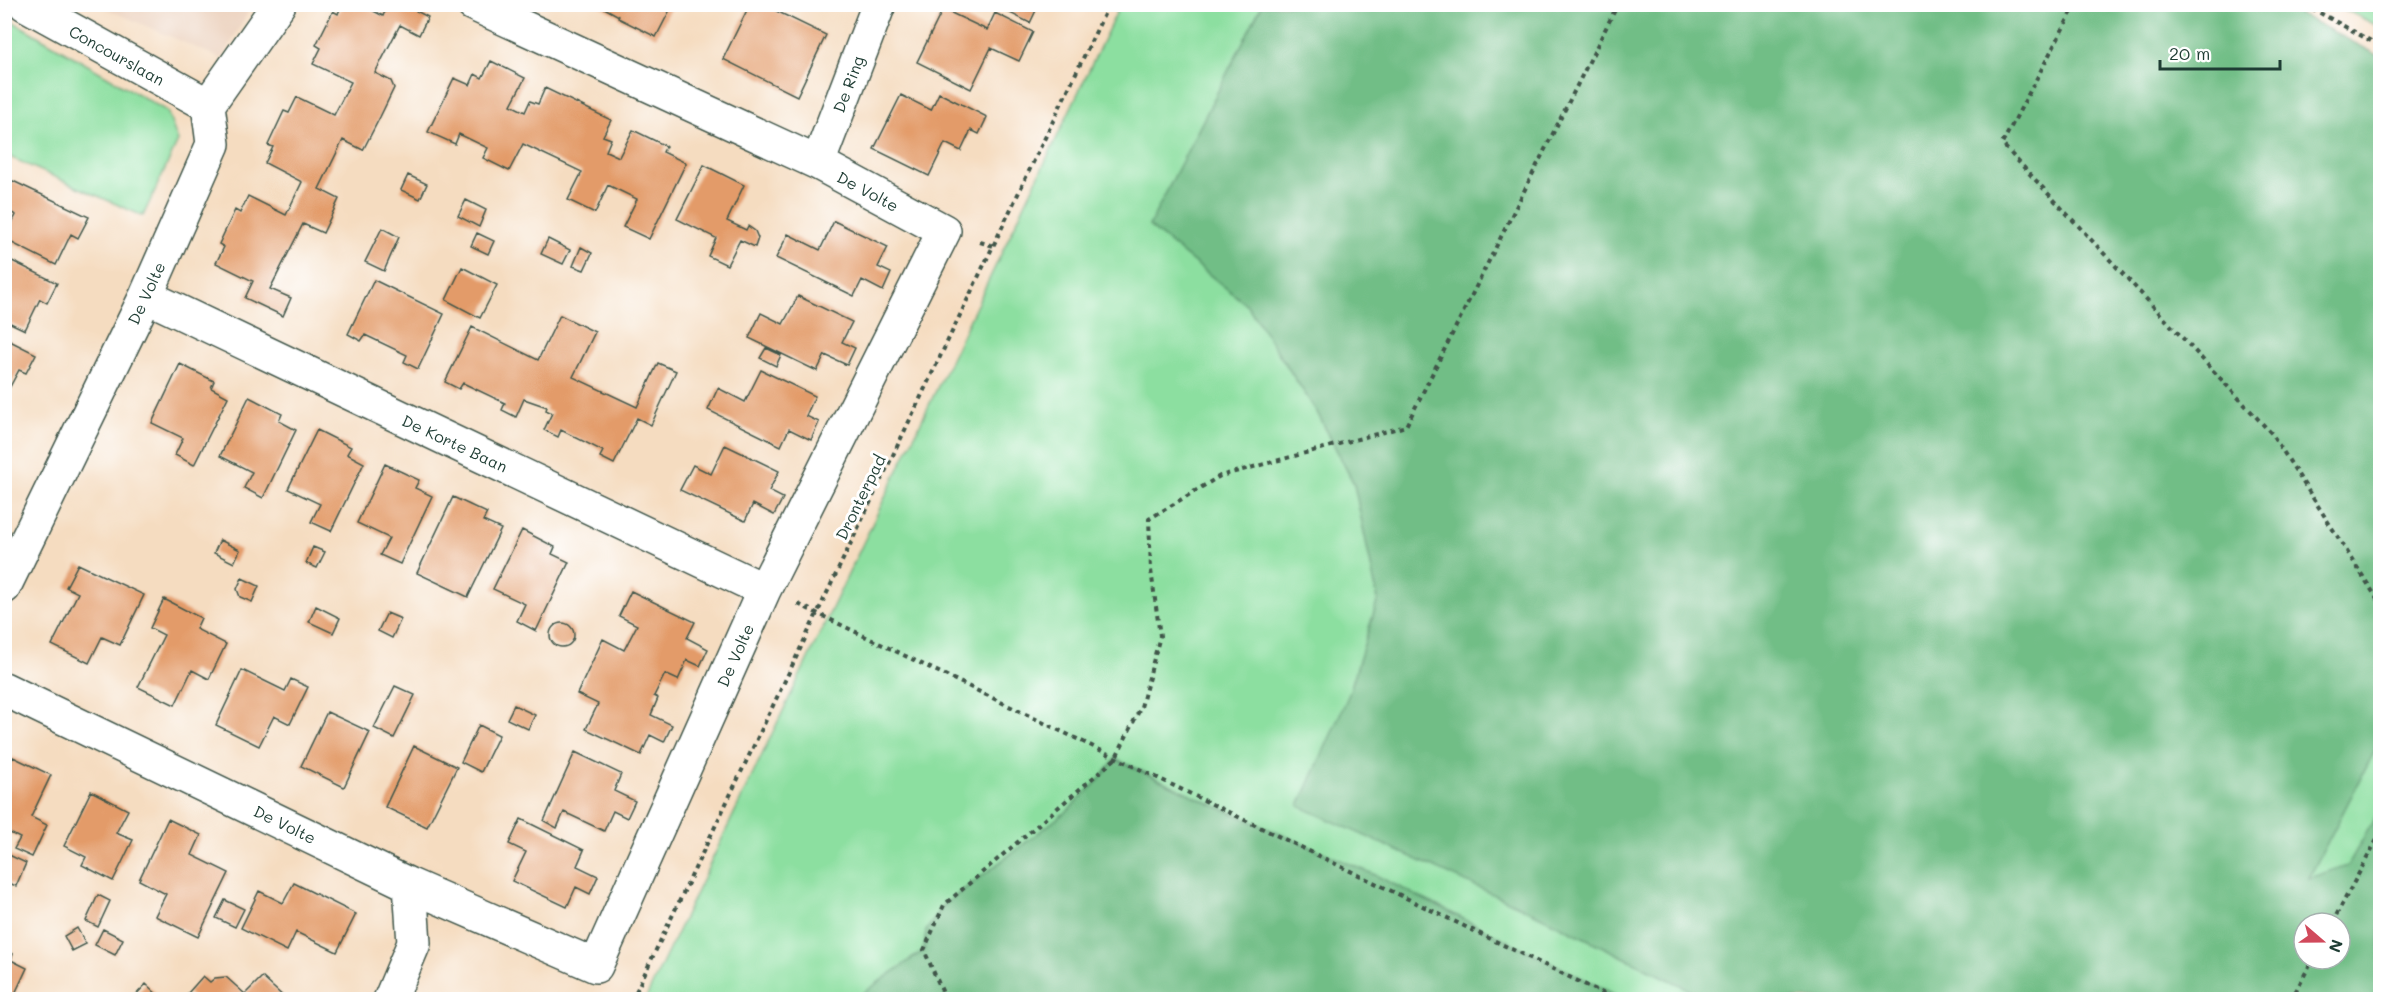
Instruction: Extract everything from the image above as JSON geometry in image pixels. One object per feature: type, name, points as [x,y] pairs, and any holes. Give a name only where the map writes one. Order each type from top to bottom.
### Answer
[{"type":"street","name":"Concourslaan","points":[[25,4],[208,105]]},
{"type":"street","points":[[208,105],[279,4]]},
{"type":"street","name":"De Ring","points":[[818,163],[879,4]]},
{"type":"street","name":"De Volte","points":[[4,689],[410,885],[596,966],[764,590],[944,231],[818,163],[478,6]]},
{"type":"street","name":"De Volte","points":[[4,587],[146,296],[213,144],[208,105]]},
{"type":"street","name":"De Korte Baan","points":[[146,296],[764,590]]},
{"type":"street","points":[[390,999],[414,943],[410,885]]},
{"type":"path","name":"Dronterpad","points":[[632,999],[1109,4]]},
{"type":"path","points":[[946,999],[924,950],[944,905],[1116,759],[1141,707],[1160,636],[1151,570],[1149,519],[1221,476],[1406,426],[1618,4]]},
{"type":"path","points":[[2076,4],[2002,144],[2272,434],[2380,603]]},
{"type":"path","points":[[2304,4],[2380,46]]},
{"type":"path","points":[[817,612],[1116,759],[1617,999]]},
{"type":"path","points":[[2338,911],[2380,834]]},
{"type":"path","points":[[2291,999],[2306,971]]},
{"type":"shaded area","points":[[98,5],[252,5],[222,59]]},
{"type":"green space","points":[[1120,5],[1262,5],[1149,226],[1247,305],[1317,412],[1354,484],[1378,599],[1349,694],[1530,911],[1709,999],[1624,999],[1373,874],[1213,805],[1116,759],[1099,780],[1067,811],[944,905],[926,931],[924,950],[855,999],[645,1000]]},
{"type":"green space","points":[[1262,5],[2282,5],[2380,56],[2380,741],[2309,878],[2348,865],[2380,809],[2380,999],[1709,999],[1530,911],[1299,806],[1349,694],[1378,599],[1354,484],[1317,412],[1247,305],[1149,226]]},
{"type":"green space","points":[[2335,5],[2380,5],[2380,27]]},
{"type":"green space","points":[[5,17],[167,111],[178,141],[143,216],[5,155]]},
{"type":"green space","points":[[2380,741],[2380,809],[2348,865],[2308,879]]},
{"type":"green space","points":[[1115,759],[1213,805],[1373,874],[1624,999],[855,999],[924,950],[926,931],[944,905],[1067,811],[1099,780]]},
{"type":"building","points":[[342,4],[360,4],[383,16],[388,4],[403,4],[428,17],[419,35],[400,25],[375,73],[391,81],[394,88],[380,117],[363,150],[343,140],[319,189],[339,199],[323,233],[303,224],[270,289],[291,298],[283,316],[245,298],[253,281],[216,263],[224,247],[219,244],[235,210],[240,213],[248,196],[286,215],[302,182],[265,163],[273,147],[268,145],[284,111],[289,113],[297,97],[334,115],[351,82],[313,64],[321,48],[316,45],[333,11],[338,14]]},
{"type":"building","points":[[597,4],[673,4],[656,37],[618,18],[619,16]]},
{"type":"building","points":[[750,4],[762,4],[826,35],[797,96],[723,59]]},
{"type":"building","points":[[992,4],[1039,4],[1030,23]]},
{"type":"building","points":[[943,9],[987,30],[995,13],[1033,32],[1019,61],[991,48],[971,89],[917,62]]},
{"type":"building","points":[[491,61],[525,78],[511,105],[525,112],[530,101],[538,104],[545,88],[611,120],[603,136],[611,139],[606,151],[619,157],[633,130],[666,146],[663,152],[686,163],[649,239],[623,227],[637,199],[608,185],[595,213],[568,200],[582,172],[523,144],[509,171],[483,158],[488,148],[459,134],[455,144],[428,132],[454,78],[470,85],[475,74],[482,78]]},
{"type":"building","points":[[939,93],[987,117],[979,134],[971,130],[961,151],[945,143],[929,176],[874,149],[901,95],[931,110]]},
{"type":"building","points":[[704,165],[744,185],[727,221],[746,230],[748,226],[755,231],[758,238],[755,247],[740,240],[727,265],[708,256],[716,238],[677,219]]},
{"type":"building","points":[[408,175],[427,184],[420,199],[401,190]]},
{"type":"building","points":[[13,181],[89,217],[78,238],[71,234],[56,265],[4,239],[16,215],[4,209],[4,197]]},
{"type":"building","points":[[466,200],[486,210],[479,227],[458,216]]},
{"type":"building","points":[[834,221],[888,247],[878,267],[891,273],[883,291],[862,280],[854,296],[776,258],[788,234],[820,250]]},
{"type":"building","points":[[382,228],[399,237],[384,271],[365,262]]},
{"type":"building","points":[[477,233],[494,241],[488,254],[471,246]]},
{"type":"building","points":[[548,239],[570,250],[563,264],[541,254]]},
{"type":"building","points":[[581,247],[592,253],[584,270],[573,266]]},
{"type":"building","points":[[4,257],[57,283],[47,303],[40,299],[25,330],[4,320]]},
{"type":"building","points":[[462,267],[497,285],[480,318],[446,300]]},
{"type":"building","points":[[374,280],[444,314],[418,369],[404,362],[407,355],[365,335],[361,341],[348,334]]},
{"type":"building","points":[[798,296],[852,322],[842,342],[855,348],[847,365],[825,355],[817,371],[749,338],[761,313],[783,324]]},
{"type":"building","points":[[560,315],[595,332],[573,377],[637,407],[658,363],[676,371],[651,425],[637,418],[614,464],[600,457],[603,451],[561,430],[558,437],[544,430],[552,413],[546,410],[547,407],[524,399],[516,417],[502,410],[505,403],[463,383],[459,389],[445,382],[472,327],[538,360]]},
{"type":"building","points":[[4,338],[36,354],[26,373],[19,370],[4,398]]},
{"type":"building","points":[[766,348],[781,355],[776,366],[760,358]]},
{"type":"building","points":[[180,364],[214,381],[211,388],[228,397],[194,465],[175,455],[183,438],[152,423]]},
{"type":"building","points":[[761,370],[815,396],[806,416],[819,422],[811,440],[789,429],[781,446],[708,410],[718,388],[745,402]]},
{"type":"building","points":[[249,397],[282,414],[279,421],[296,430],[263,498],[244,488],[252,472],[220,456]]},
{"type":"building","points":[[317,430],[351,447],[347,454],[364,463],[331,531],[311,522],[320,504],[288,489]]},
{"type":"building","points":[[725,445],[779,471],[769,491],[783,498],[774,515],[753,504],[745,521],[680,490],[693,465],[711,474]]},
{"type":"building","points":[[385,464],[419,480],[415,488],[432,496],[400,564],[380,555],[389,538],[357,523]]},
{"type":"building","points":[[453,497],[487,513],[483,521],[501,529],[468,597],[417,573]]},
{"type":"building","points":[[522,530],[555,547],[552,554],[569,562],[536,631],[517,621],[525,604],[493,589]]},
{"type":"building","points":[[220,540],[240,550],[234,563],[214,553]]},
{"type":"building","points":[[313,547],[325,552],[317,568],[306,563]]},
{"type":"building","points":[[78,564],[144,595],[120,645],[102,637],[89,663],[52,645],[78,593],[66,587]]},
{"type":"building","points":[[242,578],[259,586],[252,602],[240,597],[237,589]]},
{"type":"building","points":[[631,591],[695,622],[687,638],[708,649],[700,666],[687,660],[678,680],[665,674],[654,696],[658,698],[651,715],[672,725],[664,742],[650,735],[641,755],[586,729],[598,704],[577,694],[603,639],[624,650],[637,625],[619,616]]},
{"type":"building","points":[[164,599],[201,618],[196,629],[226,644],[209,679],[192,670],[175,705],[138,687],[164,635],[150,628]]},
{"type":"building","points":[[316,606],[340,618],[333,633],[309,622]]},
{"type":"building","points":[[387,613],[401,619],[392,638],[378,631]]},
{"type":"building","points":[[562,623],[571,626],[574,635],[571,644],[562,647],[553,644],[550,635],[553,626]]},
{"type":"building","points":[[242,670],[285,691],[291,679],[308,687],[290,724],[274,716],[259,746],[216,725]]},
{"type":"building","points":[[395,686],[415,695],[394,738],[374,728]]},
{"type":"building","points":[[514,705],[535,715],[528,729],[507,719]]},
{"type":"building","points":[[327,712],[370,732],[344,787],[301,766]]},
{"type":"building","points":[[479,725],[499,735],[481,772],[461,762]]},
{"type":"building","points":[[414,746],[457,767],[427,827],[385,807]]},
{"type":"building","points":[[575,752],[621,774],[614,791],[635,801],[627,818],[613,811],[604,831],[564,812],[557,828],[544,821]]},
{"type":"building","points":[[13,757],[51,775],[31,817],[47,825],[32,857],[14,849],[20,838],[4,830],[4,775]]},
{"type":"building","points":[[91,791],[128,810],[116,833],[133,840],[113,881],[82,865],[86,857],[64,846]]},
{"type":"building","points":[[168,819],[201,835],[192,855],[229,873],[198,937],[155,916],[166,894],[139,880]]},
{"type":"building","points":[[521,819],[584,850],[577,866],[598,876],[590,894],[576,887],[567,907],[512,881],[526,852],[509,844]]},
{"type":"building","points":[[9,855],[26,863],[16,886],[4,881],[4,866]]},
{"type":"building","points":[[294,883],[356,914],[337,952],[296,932],[287,951],[241,928],[259,891],[283,903]]},
{"type":"building","points":[[98,895],[110,901],[98,927],[86,921]]},
{"type":"building","points":[[225,900],[244,909],[235,927],[216,918]]},
{"type":"building","points":[[77,928],[86,944],[72,951],[64,936]]},
{"type":"building","points":[[103,929],[123,939],[115,955],[95,945]]},
{"type":"building","points":[[4,950],[13,954],[11,960],[27,968],[12,1000],[4,1000]]},
{"type":"building","points":[[203,976],[210,982],[215,978],[226,977],[245,994],[262,977],[287,1000],[195,1000],[188,993]]},
{"type":"building","points":[[146,984],[163,1000],[131,1000]]}]
